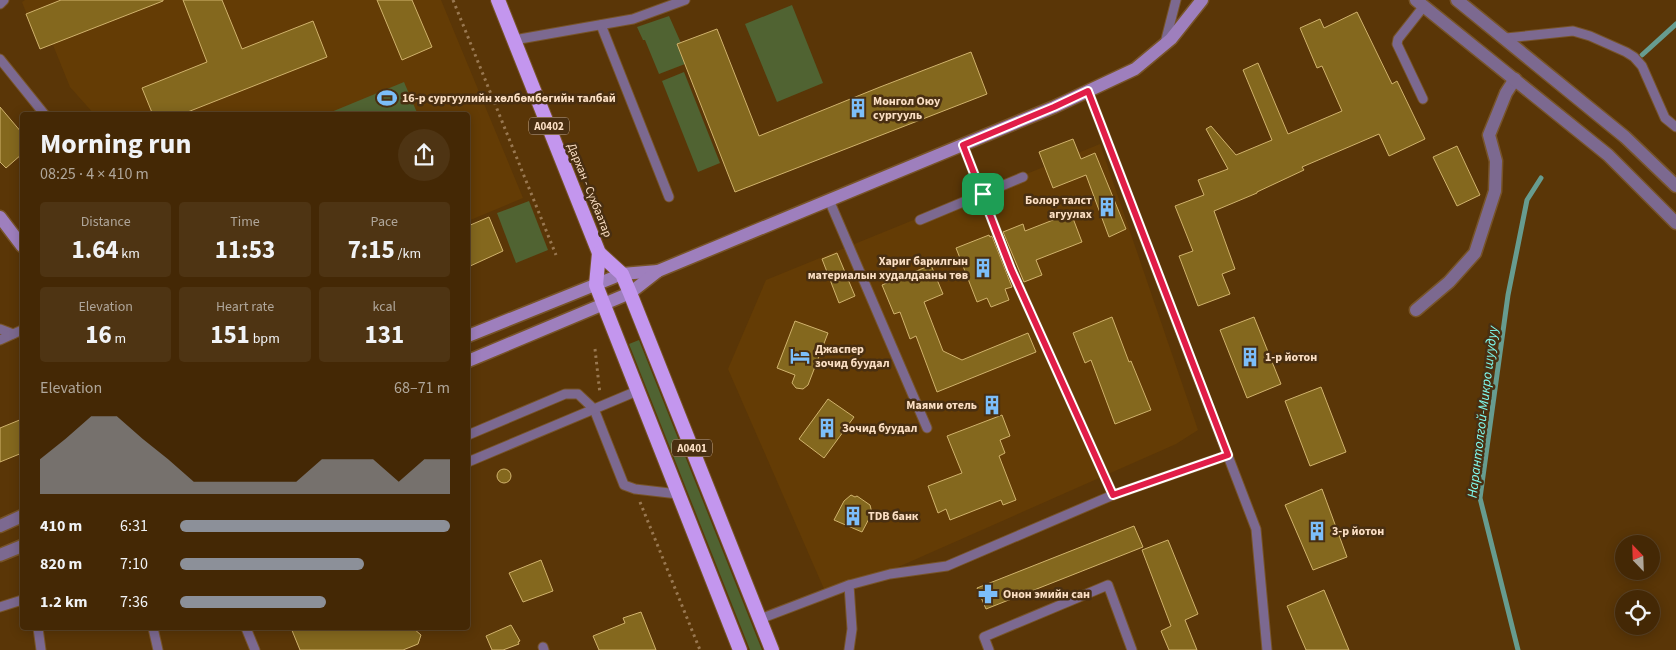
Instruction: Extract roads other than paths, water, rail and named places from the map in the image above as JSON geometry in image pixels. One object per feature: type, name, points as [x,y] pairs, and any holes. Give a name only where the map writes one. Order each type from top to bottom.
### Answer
[{"type":"highway","name":"Дархан - Сүхбаатар","points":[[498,0],[599,253]]},
{"type":"highway","name":"A0401","points":[[599,253],[622,274],[630,292],[772,650]]},
{"type":"highway","name":"A0401","points":[[599,253],[596,285],[740,650]]},
{"type":"main road","points":[[470,335],[622,274],[658,270],[1054,107],[1135,70],[1171,39],[1202,0]]},
{"type":"main road","points":[[0,217],[20,243]]},
{"type":"main road","points":[[470,360],[630,292],[658,270]]},
{"type":"street","points":[[1457,0],[1506,38],[1625,137],[1676,186]]},
{"type":"street","points":[[1420,3],[1608,155],[1676,223]]},
{"type":"street","points":[[1416,310],[1448,282],[1475,254],[1495,191],[1496,161],[1490,135],[1506,93],[1515,79]]},
{"type":"street","points":[[0,526],[20,517]]},
{"type":"street","points":[[0,555],[20,547]]},
{"type":"lane","points":[[0,4],[4,0]]},
{"type":"lane","points":[[514,40],[633,19],[685,0]]},
{"type":"lane","points":[[1164,45],[1176,0]]},
{"type":"lane","points":[[1420,3],[1398,38],[1397,44],[1423,99]]},
{"type":"lane","points":[[601,25],[669,197]]},
{"type":"lane","points":[[1506,38],[1573,31],[1590,36],[1634,57],[1642,66],[1666,118],[1676,127]]},
{"type":"lane","points":[[0,59],[43,112]]},
{"type":"lane","points":[[1088,91],[1256,529],[1267,650]]},
{"type":"lane","points":[[963,145],[1014,277],[1113,495]]},
{"type":"lane","points":[[920,220],[1023,177]]},
{"type":"lane","points":[[830,200],[927,428]]},
{"type":"lane","points":[[0,329],[13,334]]},
{"type":"lane","points":[[0,340],[20,331]]},
{"type":"lane","points":[[470,461],[638,391]]},
{"type":"lane","points":[[470,434],[565,394],[578,394],[594,409],[624,485],[635,489],[678,494]]},
{"type":"lane","points":[[760,619],[849,585],[890,574],[947,566],[1113,495],[1228,455]]},
{"type":"lane","points":[[849,585],[852,629],[849,650]]},
{"type":"lane","points":[[989,650],[984,637],[1108,585],[1132,650]]},
{"type":"lane","points":[[0,607],[20,601]]},
{"type":"lane","points":[[38,630],[41,650]]},
{"type":"lane","points":[[153,630],[158,650]]},
{"type":"lane","points":[[247,630],[255,650]]},
{"type":"waterway","name":"Нарантолгой-Микро шуудуу","points":[[1642,55],[1676,24]]},
{"type":"waterway","name":"Нарантолгой-Микро шуудуу","points":[[1518,650],[1480,498],[1508,295],[1527,200],[1541,178]]},
{"type":"place","name":"16-р сургуулийн хөлбөмбөгийн талбай","points":[[387,98]]},
{"type":"place","name":"Монгол Оюу сургууль","points":[[858,108]]},
{"type":"place","name":"Болор талст агуулах","points":[[1107,207]]},
{"type":"place","name":"Хариг барилгын материалын худалдааны төв","points":[[983,268]]},
{"type":"place","name":"Джаспер зочид буудал","points":[[800,356]]},
{"type":"place","name":"1-р йотон","points":[[1250,357]]},
{"type":"place","name":"Маями отель","points":[[992,405]]},
{"type":"place","name":"Зочид буудал","points":[[827,428]]},
{"type":"place","name":"TDB банк","points":[[853,516]]},
{"type":"place","name":"3-р йотон","points":[[1317,531]]},
{"type":"place","name":"Онон эмийн сан","points":[[988,594]]}]
